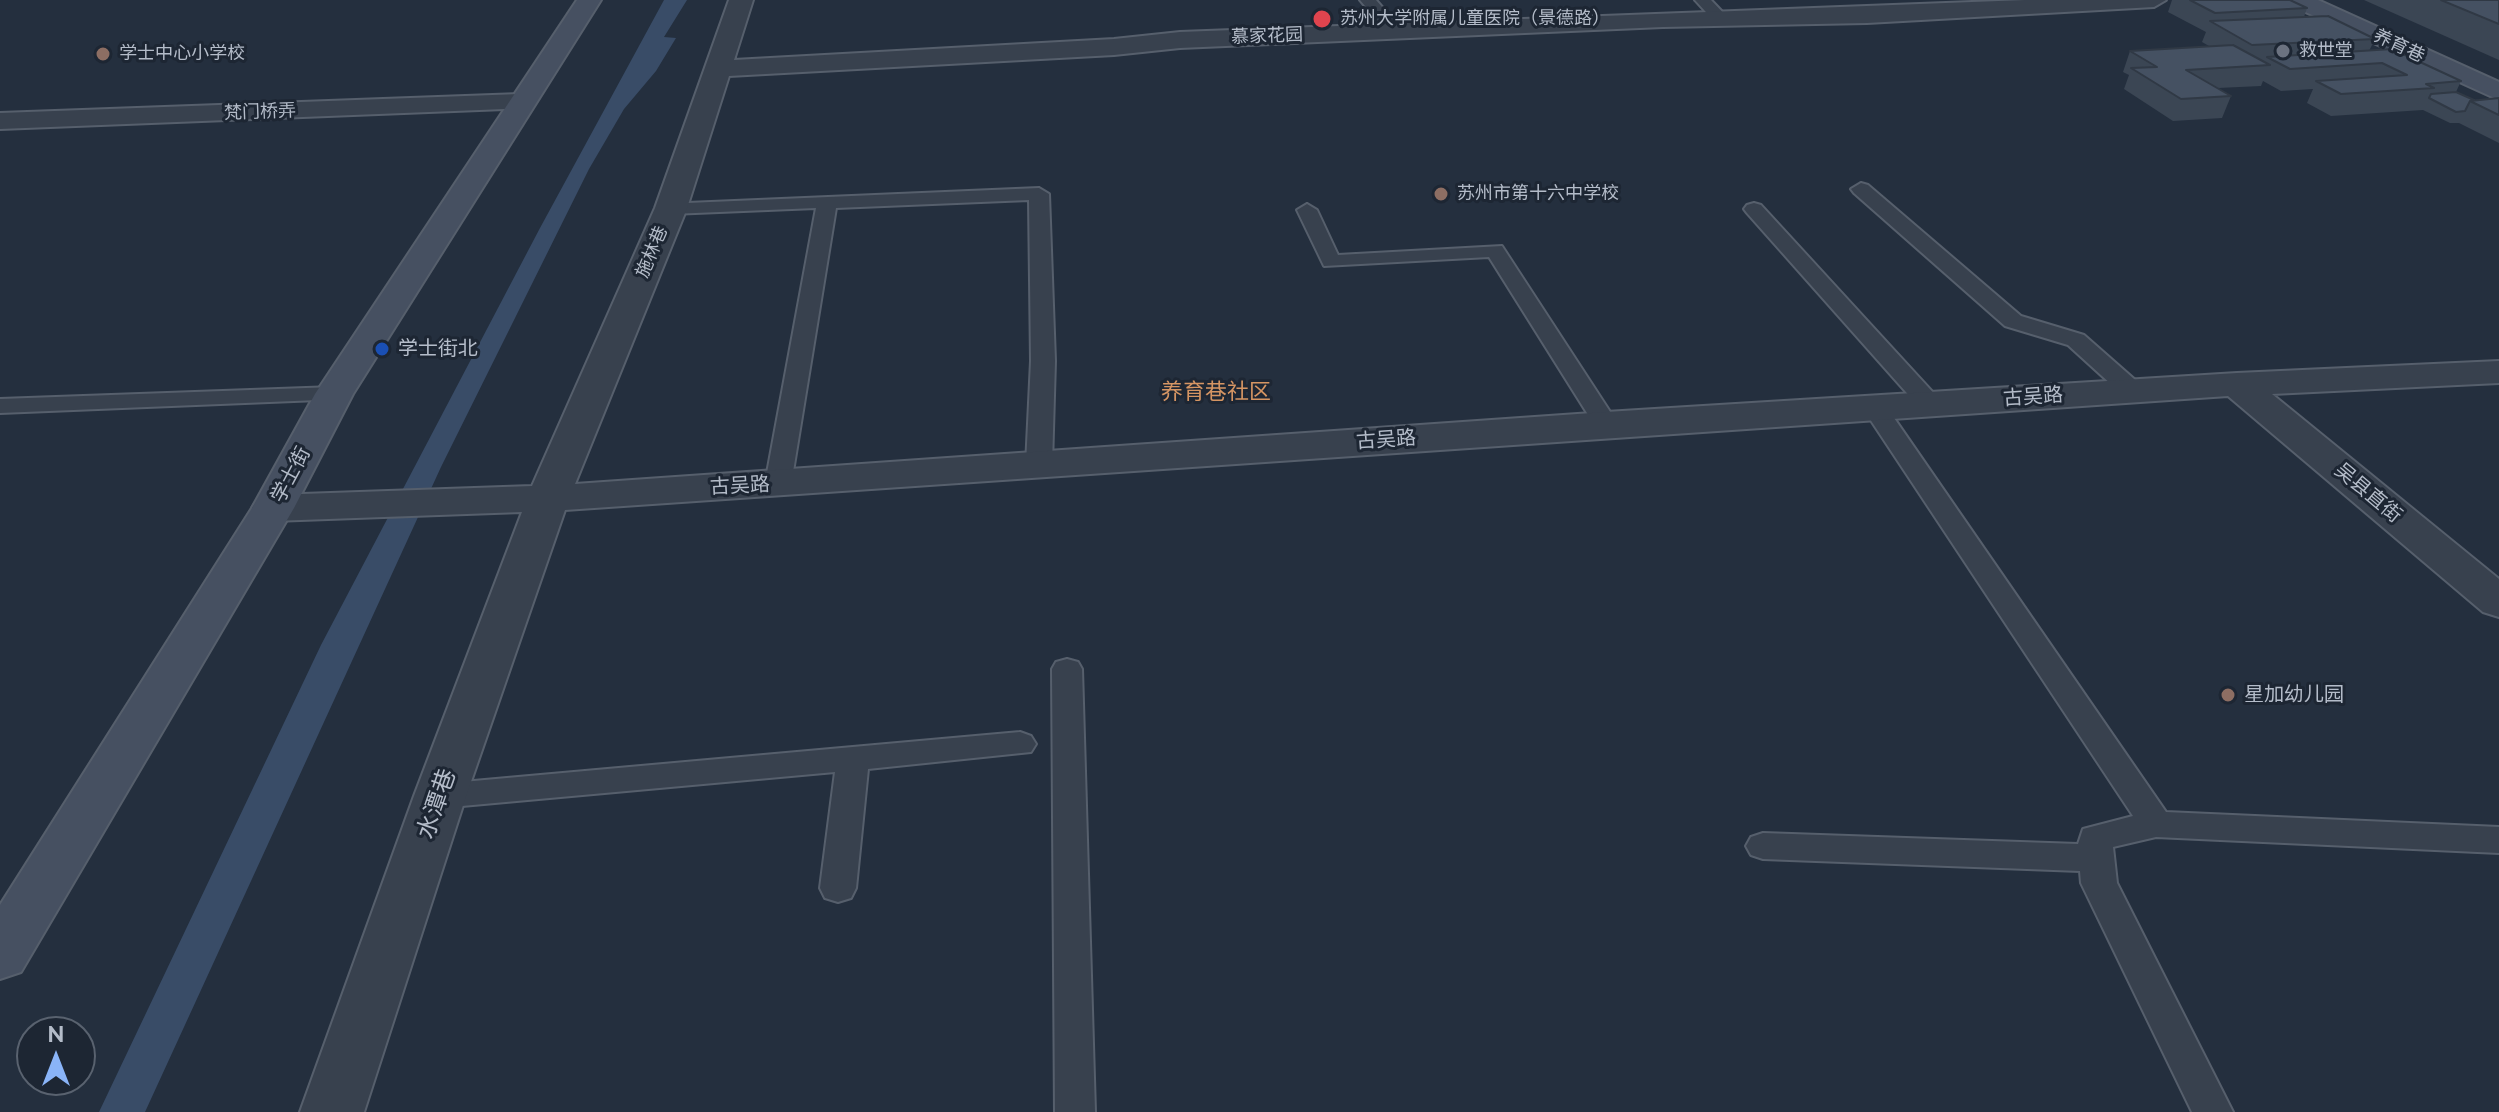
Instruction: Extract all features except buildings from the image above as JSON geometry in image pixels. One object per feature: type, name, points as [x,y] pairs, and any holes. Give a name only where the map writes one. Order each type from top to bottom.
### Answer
[{"type":"street","name":"学士街","points":[[0,955],[273,508],[334,394],[520,102],[589,0]]},
{"type":"street","name":"施林巷","points":[[548,498],[671,208],[741,0]]},
{"type":"street","name":"慕家花园","points":[[716,69],[1195,39],[1867,16],[2154,0]]},
{"type":"street","name":"养育巷","points":[[2298,0],[2499,92]]},
{"type":"street","name":"梵门桥弄","points":[[0,121],[520,102]]},
{"type":"street","name":"古吴路","points":[[273,508],[548,498],[778,484],[1606,424],[2237,384],[2499,372]]},
{"type":"street","name":"吴县直街","points":[[2237,384],[2499,602]]},
{"type":"street","name":"水潭巷","points":[[332,1112],[440,796],[548,498]]},
{"type":"lane","points":[[1368,0],[1387,22]]},
{"type":"lane","points":[[1703,0],[1721,19]]},
{"type":"lane","points":[[1861,189],[2013,321],[2076,340],[2133,391]]},
{"type":"lane","points":[[671,208],[1039,194],[1043,361],[1039,465]]},
{"type":"lane","points":[[778,484],[827,201]]},
{"type":"lane","points":[[1754,209],[1930,404]]},
{"type":"lane","points":[[1307,210],[1331,262],[1495,250],[1606,424]]},
{"type":"lane","points":[[0,406],[334,394]]},
{"type":"lane","points":[[1874,407],[2156,824]]},
{"type":"lane","points":[[1067,669],[1075,1112]]},
{"type":"lane","points":[[440,796],[1020,744]]},
{"type":"lane","points":[[838,888],[853,758]]},
{"type":"lane","points":[[2213,1112],[2099,883],[2095,838],[2156,824],[2499,840]]},
{"type":"lane","points":[[1763,846],[2097,858]]},
{"type":"water","points":[[664,0],[687,0],[664,37],[676,38],[656,71],[624,109],[589,169],[441,467],[145,1112],[99,1112],[321,645],[540,228]]},
{"type":"place","name":"苏州大学附属儿童医院（景德路）","points":[[1322,19]]},
{"type":"place","name":"救世堂","points":[[2283,51]]},
{"type":"place","name":"学士中心小学校","points":[[103,54]]},
{"type":"place","name":"苏州市第十六中学校","points":[[1441,194]]},
{"type":"place","name":"学士街北","points":[[382,349]]},
{"type":"place","name":"星加幼儿园","points":[[2228,695]]},
{"type":"district","name":"养育巷社区","points":[[1216,392]]}]
